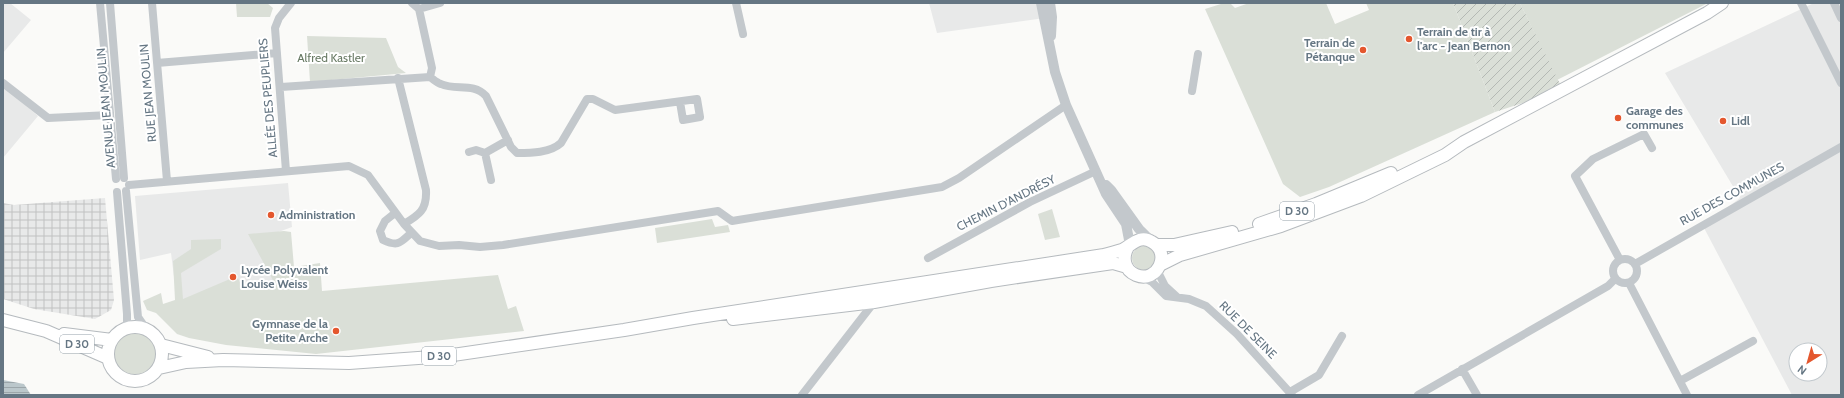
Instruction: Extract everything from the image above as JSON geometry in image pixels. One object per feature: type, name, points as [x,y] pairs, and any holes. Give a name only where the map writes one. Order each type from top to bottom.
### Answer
[{"type":"main road","name":"D 30","points":[[1707,13],[1722,3]]},
{"type":"main road","name":"D 30","points":[[1154,243],[1180,244],[1263,223],[1316,204],[1464,142],[1707,13],[1730,3]]},
{"type":"main road","name":"D 30","points":[[1159,267],[1180,254],[1281,226],[1361,196],[1445,155],[1464,142]]},
{"type":"main road","points":[[1142,239],[1154,243],[1161,254],[1159,267],[1152,274],[1141,276],[1131,272],[1127,267],[1124,257],[1129,246],[1142,239]]},
{"type":"main road","name":"D 30","points":[[159,368],[186,362],[223,360],[349,363],[446,356],[624,330],[693,318],[1104,255],[1129,246]]},
{"type":"main road","name":"D 30","points":[[624,330],[694,324],[874,302],[991,281],[1106,264],[1127,267]]},
{"type":"main road","name":"D 30","points":[[3,320],[46,331],[112,340]]},
{"type":"main road","points":[[137,327],[147,330],[155,336],[161,345],[162,355],[159,368],[149,378],[141,381],[124,379],[116,374],[108,358],[112,340],[118,333],[127,329],[137,327]]},
{"type":"main road","name":"D 30","points":[[46,331],[108,358]]},
{"type":"main road","name":"D 30","points":[[161,345],[223,360]]},
{"type":"street","name":"AVENUE JEAN MOULIN","points":[[100,3],[110,115],[124,183]]},
{"type":"street","name":"AVENUE JEAN MOULIN","points":[[110,3],[124,183],[138,317],[147,330]]},
{"type":"street","name":"RUE JEAN MOULIN","points":[[152,3],[167,181]]},
{"type":"street","name":"ALLÉE DES PEUPLIERS","points":[[286,171],[281,88],[275,28],[279,18],[291,3]]},
{"type":"street","points":[[412,3],[419,9],[432,68],[430,77]]},
{"type":"street","points":[[419,9],[440,3]]},
{"type":"street","points":[[736,3],[743,34]]},
{"type":"street","points":[[1041,3],[1056,72],[1066,105],[1111,202],[1126,224],[1129,246]]},
{"type":"street","points":[[1050,3],[1052,17],[1050,46]]},
{"type":"street","points":[[1801,3],[1841,83]]},
{"type":"street","points":[[1834,3],[1841,18]]},
{"type":"street","name":"AVENUE JEAN MOULIN","points":[[103,38],[113,36]]},
{"type":"street","points":[[157,63],[277,53]]},
{"type":"street","points":[[1192,91],[1198,54]]},
{"type":"street","points":[[281,88],[398,78],[430,77],[442,85],[475,88],[486,96],[508,140],[517,153],[531,153],[556,148],[561,144],[587,99],[593,99],[615,110],[680,102]]},
{"type":"street","points":[[398,78],[426,195],[424,205],[417,216],[404,224]]},
{"type":"street","points":[[3,83],[48,118],[110,115]]},
{"type":"street","points":[[127,329],[117,192],[113,186],[124,183],[167,181],[349,166],[368,175],[395,213],[411,233],[420,241],[430,245],[480,247],[503,245],[718,211],[732,221],[942,187],[959,178],[1066,105]]},
{"type":"street","points":[[1620,260],[1576,176],[1593,159],[1644,134],[1652,148]]},
{"type":"street","points":[[469,152],[476,150],[485,152],[508,140]]},
{"type":"street","name":"RUE DES COMMUNES","points":[[1635,264],[1841,147]]},
{"type":"street","points":[[485,152],[491,180]]},
{"type":"street","name":"CHEMIN D'ANDRÉSY","points":[[928,258],[1030,202],[1096,171]]},
{"type":"street","points":[[1101,182],[1111,190],[1139,229],[1154,243]]},
{"type":"street","points":[[117,192],[122,193],[124,183]]},
{"type":"street","points":[[395,213],[385,221],[380,231],[383,240],[391,244],[400,243],[411,233]]},
{"type":"street","points":[[1628,259],[1635,264],[1637,275],[1629,283],[1622,283],[1615,279],[1612,270],[1614,264],[1620,260],[1628,259]]},
{"type":"street","points":[[1159,267],[1165,286],[1177,297]]},
{"type":"street","name":"RUE DE SEINE","points":[[1141,276],[1147,279],[1166,296],[1198,302],[1206,306],[1237,334],[1291,394]]},
{"type":"street","points":[[1418,395],[1608,286],[1615,279]]},
{"type":"street","points":[[1629,283],[1687,395]]},
{"type":"street","points":[[802,395],[874,302],[890,288]]},
{"type":"street","points":[[1291,394],[1319,375],[1342,336]]},
{"type":"street","points":[[1680,381],[1753,342]]},
{"type":"street","points":[[1462,369],[1477,395]]},
{"type":"shaded area","points":[[3,3],[10,3],[31,20],[3,53]]},
{"type":"shaded area","points":[[929,3],[1050,3],[1052,17],[937,33]]},
{"type":"shaded area","points":[[1814,3],[1841,3],[1841,395],[1792,395],[1703,226],[1740,198],[1665,73]]},
{"type":"shaded area","points":[[3,86],[38,116],[3,158]]},
{"type":"shaded area","name":"Lycée Polyvalent Louise Weiss","points":[[288,183],[292,227],[273,234],[306,292],[177,301],[171,253],[140,260],[135,196]]},
{"type":"shaded area","points":[[105,198],[114,300],[111,310],[95,319],[34,309],[3,299],[3,203],[14,205]]},
{"type":"shaded area","points":[[3,380],[24,384],[31,395],[3,395]]},
{"type":"green space","points":[[236,3],[267,3],[273,8],[270,17],[237,17]]},
{"type":"green space","points":[[1224,3],[1230,3],[1235,8],[1249,3],[1326,3],[1335,24],[1369,10],[1366,3],[1453,3],[1495,112],[1329,187],[1300,197],[1283,184],[1205,9]]},
{"type":"green space","points":[[1453,3],[1520,3],[1563,90],[1495,112]]},
{"type":"green space","points":[[1520,3],[1708,3],[1557,80]]},
{"type":"green space","name":"Alfred Kastler","points":[[307,36],[386,38],[398,67],[406,73],[310,82]]},
{"type":"green space","points":[[1052,209],[1060,237],[1045,240],[1038,214]]},
{"type":"green space","points":[[712,219],[715,227],[728,225],[730,232],[657,243],[655,228]]},
{"type":"green space","points":[[284,231],[291,232],[294,267],[320,263],[322,291],[498,275],[508,309],[516,306],[524,331],[316,354],[226,345],[189,338],[177,334],[156,313],[147,310],[143,301],[161,293],[163,304],[175,300],[173,261],[191,249],[191,240],[221,239],[221,249],[181,273],[183,299],[237,276],[243,289],[275,284],[248,234]]},
{"type":"green space","points":[[1144,246],[1152,250],[1156,258],[1152,266],[1144,270],[1136,266],[1132,258],[1136,250]]},
{"type":"green space","points":[[135,333],[147,337],[153,343],[157,355],[153,367],[147,373],[135,377],[123,373],[117,367],[113,355],[117,343],[123,337]]},
{"type":"place","name":"Terrain de tir à l'arc - Jean Bernon","points":[[1409,39]]},
{"type":"place","name":"Terrain de Pétanque","points":[[1363,50]]},
{"type":"place","name":"Garage des communes","points":[[1618,118]]},
{"type":"place","name":"Lidl","points":[[1723,121]]},
{"type":"place","name":"Administration","points":[[271,215]]},
{"type":"place","name":"Lycée Polyvalent Louise Weiss","points":[[233,277]]},
{"type":"place","name":"Gymnase de la Petite Arche","points":[[336,331]]}]
